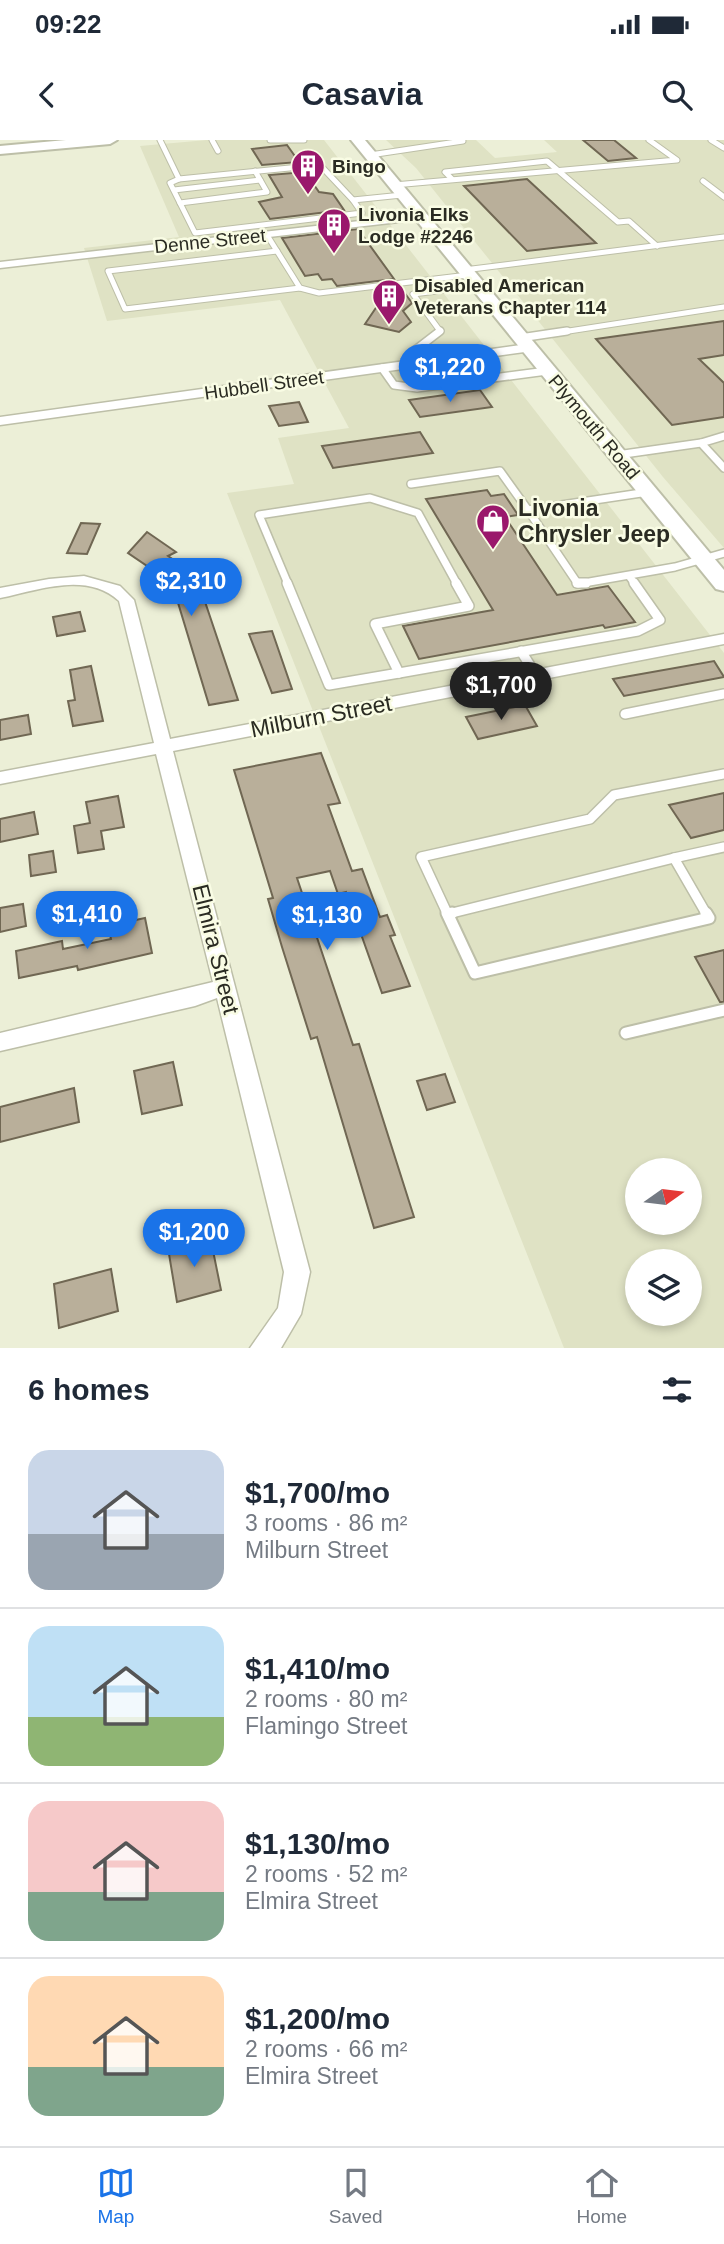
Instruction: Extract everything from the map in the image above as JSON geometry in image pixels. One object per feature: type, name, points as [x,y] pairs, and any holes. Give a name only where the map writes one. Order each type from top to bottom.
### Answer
[{"type":"main road","points":[[0,150],[110,140]]},
{"type":"main road","name":"Plymouth Road","points":[[358,140],[724,584]]},
{"type":"street","name":"Denne Street","points":[[0,265],[223,235],[267,235],[287,228],[358,220],[421,217]]},
{"type":"street","name":"Hubbell Street","points":[[0,421],[421,363],[524,343]]},
{"type":"street","name":"Elmira Street","points":[[0,593],[81,580],[102,583],[119,590],[126,600],[297,1272],[296,1294],[282,1327],[263,1348]]},
{"type":"street","name":"Milburn Street","points":[[0,778],[724,639]]},
{"type":"street","points":[[0,1042],[195,997],[226,986]]},
{"type":"lane","points":[[160,140],[179,179]]},
{"type":"lane","points":[[212,140],[218,151]]},
{"type":"lane","points":[[270,140],[304,140]]},
{"type":"lane","points":[[353,200],[452,179],[677,160],[649,140]]},
{"type":"lane","points":[[712,140],[724,148]]},
{"type":"lane","points":[[370,155],[463,141]]},
{"type":"lane","points":[[452,179],[445,172],[547,161],[618,222],[629,221],[657,246]]},
{"type":"lane","points":[[287,228],[223,235],[195,233],[170,183],[179,179],[320,164],[362,213],[358,220]]},
{"type":"lane","points":[[180,203],[267,192],[255,171]]},
{"type":"lane","points":[[174,190],[260,180]]},
{"type":"lane","points":[[703,181],[724,197]]},
{"type":"lane","points":[[267,235],[300,288]]},
{"type":"lane","points":[[277,251],[108,271],[125,309],[300,288],[319,293],[470,277],[724,237]]},
{"type":"lane","points":[[421,363],[414,351],[440,331],[413,294],[470,277]]},
{"type":"lane","points":[[524,343],[724,307]]},
{"type":"lane","points":[[382,368],[394,385],[404,388],[547,371]]},
{"type":"lane","points":[[617,455],[701,443],[724,436]]},
{"type":"lane","points":[[701,443],[724,468]]},
{"type":"lane","points":[[411,484],[500,471],[578,584],[629,576],[724,553]]},
{"type":"lane","points":[[528,510],[648,492]]},
{"type":"lane","points":[[399,673],[375,624],[470,606],[418,513],[370,498],[259,515],[329,685],[399,673],[521,651],[640,631],[660,620],[629,576]]},
{"type":"lane","points":[[521,651],[536,675]]},
{"type":"lane","points":[[625,714],[724,694]]},
{"type":"lane","points":[[674,858],[709,918],[475,973],[421,857],[590,819],[614,795],[724,774]]},
{"type":"lane","points":[[448,914],[724,847]]},
{"type":"lane","points":[[626,1032],[724,1010]]},
{"type":"shaded area","points":[[207,140],[324,140],[724,653],[724,1348],[564,1348],[227,493],[294,484],[278,438],[349,428],[280,300],[107,321],[84,248],[179,237],[140,146]]},
{"type":"shaded area","points":[[386,140],[476,140],[495,158],[557,152],[544,140],[724,140],[724,548],[663,477],[416,168]]},
{"type":"building","points":[[583,140],[614,140],[636,158],[608,161]]},
{"type":"building","points":[[287,145],[299,162],[262,165],[252,149]]},
{"type":"building","name":"Bingo","points":[[305,172],[319,192],[333,194],[344,210],[270,219],[259,202],[282,197],[269,175]]},
{"type":"building","points":[[527,179],[596,243],[527,251],[464,186]]},
{"type":"building","name":"Livonia Elks Lodge #2246","points":[[358,229],[394,279],[337,286],[332,279],[322,280],[318,274],[305,276],[282,238]]},
{"type":"building","points":[[401,288],[412,303],[403,311],[411,322],[399,332],[365,324],[388,290]]},
{"type":"building","points":[[724,321],[724,355],[699,359],[724,383],[724,417],[672,425],[596,339]]},
{"type":"building","points":[[480,390],[492,407],[420,417],[409,400]]},
{"type":"building","points":[[299,402],[308,422],[279,426],[269,406]]},
{"type":"building","points":[[420,432],[433,453],[333,468],[322,446]]},
{"type":"building","name":"Livonia Chrysler Jeep","points":[[487,490],[491,496],[504,494],[518,515],[505,517],[557,595],[608,586],[635,622],[605,628],[603,625],[419,659],[403,626],[493,610],[426,499]]},
{"type":"building","points":[[81,523],[100,524],[87,554],[67,553]]},
{"type":"building","points":[[147,532],[176,552],[168,556],[196,575],[238,700],[209,705],[172,583],[128,553]]},
{"type":"building","points":[[80,612],[85,631],[57,636],[53,617]]},
{"type":"building","points":[[272,631],[292,689],[272,693],[249,634]]},
{"type":"building","points":[[714,661],[724,677],[624,696],[613,679]]},
{"type":"building","points":[[91,666],[103,721],[73,726],[68,701],[75,700],[70,670]]},
{"type":"building","points":[[525,705],[537,726],[478,739],[466,717]]},
{"type":"building","points":[[28,715],[31,734],[0,740],[0,720]]},
{"type":"building","points":[[321,753],[340,803],[328,805],[352,871],[362,869],[380,917],[387,915],[395,935],[390,936],[410,986],[382,993],[346,892],[338,894],[330,871],[297,878],[353,1045],[359,1044],[414,1217],[374,1228],[317,1037],[311,1039],[282,947],[268,899],[273,898],[234,770]]},
{"type":"building","points":[[724,793],[724,830],[691,838],[669,805]]},
{"type":"building","points":[[118,796],[124,827],[101,831],[104,849],[78,853],[74,826],[90,823],[86,802]]},
{"type":"building","points":[[34,812],[38,834],[0,842],[0,819]]},
{"type":"building","points":[[53,851],[56,872],[31,876],[29,855]]},
{"type":"building","points":[[23,904],[26,926],[0,932],[0,908]]},
{"type":"building","points":[[145,918],[152,953],[78,970],[77,966],[19,978],[16,951],[62,941],[63,949],[111,939],[108,926]]},
{"type":"building","points":[[724,950],[724,1002],[720,1002],[695,957]]},
{"type":"building","points":[[173,1062],[182,1105],[142,1114],[134,1071]]},
{"type":"building","points":[[445,1074],[455,1102],[427,1110],[417,1081]]},
{"type":"building","points":[[74,1088],[79,1122],[0,1142],[0,1107]]},
{"type":"building","points":[[210,1236],[221,1290],[177,1302],[168,1248]]},
{"type":"building","points":[[111,1269],[118,1311],[59,1328],[54,1284]]},
{"type":"place","name":"Bingo","points":[[308,196]]},
{"type":"place","name":"Livonia Elks Lodge #2246","points":[[334,255]]},
{"type":"place","name":"Disabled American Veterans Chapter 114","points":[[389,326]]},
{"type":"place","name":"Livonia Chrysler Jeep","points":[[493,551]]}]
